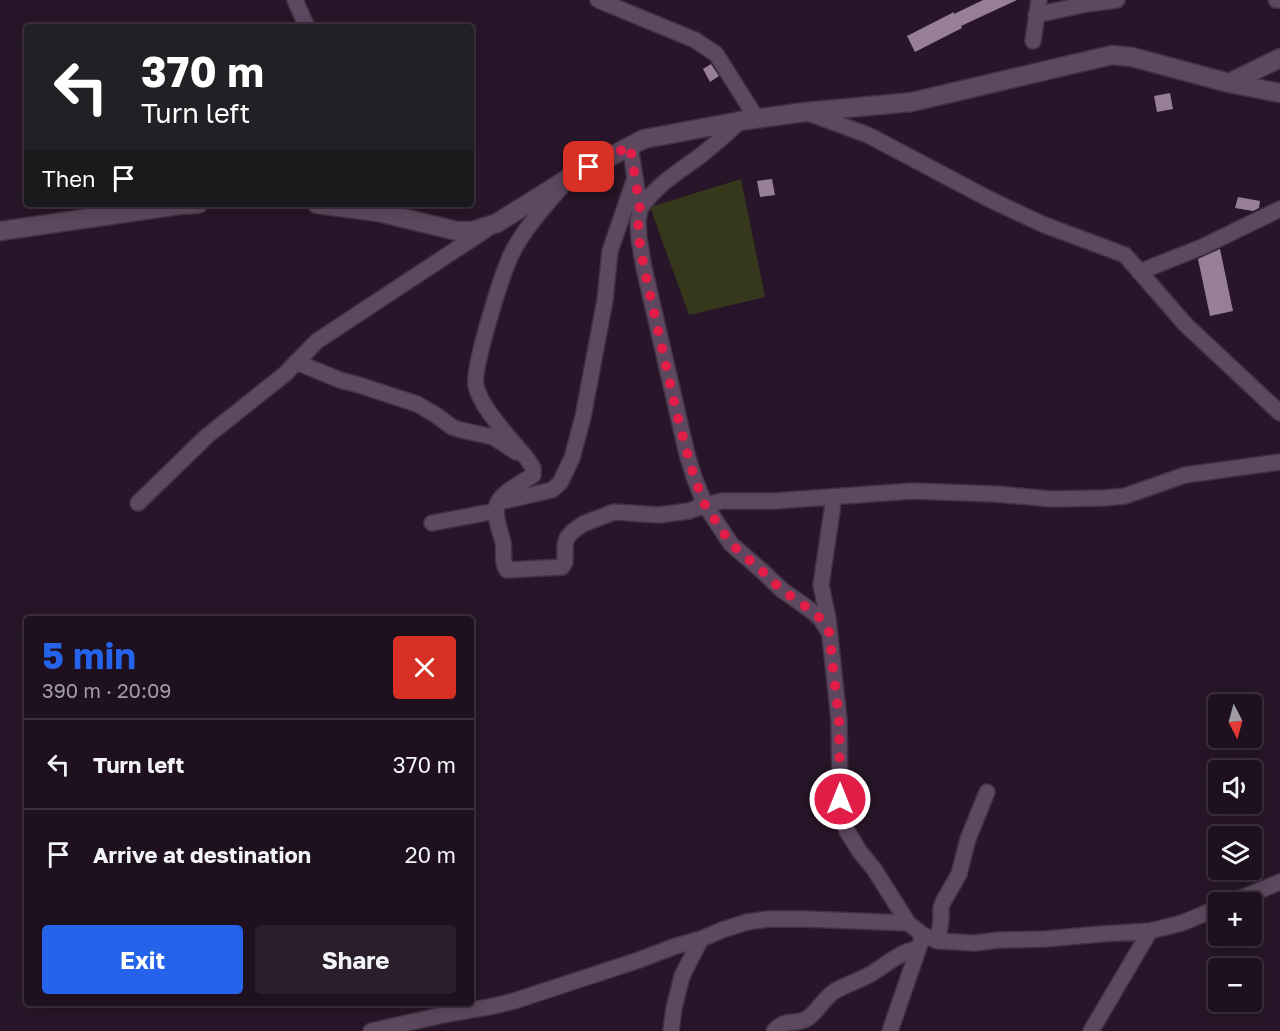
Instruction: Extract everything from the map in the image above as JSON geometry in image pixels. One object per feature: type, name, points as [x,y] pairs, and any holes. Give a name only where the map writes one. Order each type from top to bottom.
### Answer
[{"type":"street","points":[[295,0],[306,24]]},
{"type":"street","points":[[598,0],[695,40],[716,54],[748,120]]},
{"type":"street","points":[[1033,41],[1038,8],[1117,0]]},
{"type":"street","points":[[138,503],[207,436],[285,374],[317,341],[568,178],[644,139],[805,112],[912,102],[1112,55],[1132,57],[1229,83],[1280,93]]},
{"type":"street","points":[[1229,83],[1280,58]]},
{"type":"street","points":[[805,112],[868,135],[989,199],[1042,224],[1125,255],[1186,325],[1280,413]]},
{"type":"street","points":[[640,209],[660,185],[748,120]]},
{"type":"street","points":[[630,146],[640,209],[639,239],[644,268],[687,454],[705,505],[731,544],[782,590],[820,618],[829,632]]},
{"type":"street","points":[[568,178],[511,254],[491,315],[475,378],[480,397],[490,413],[533,468],[533,475],[502,496],[496,507],[504,547],[503,562],[507,570],[562,567],[565,562],[564,545],[567,538],[583,524],[614,512],[676,514],[722,501],[774,501],[912,491],[996,494],[1051,500],[1104,498],[1125,496],[1185,475],[1280,462]]},
{"type":"street","points":[[432,523],[552,490],[560,483],[572,458],[583,417],[605,300],[609,251],[635,178]]},
{"type":"street","points":[[0,231],[168,207]]},
{"type":"street","points":[[362,207],[377,208],[457,231],[472,231],[497,222]]},
{"type":"street","points":[[1139,272],[1202,247],[1280,209]]},
{"type":"street","points":[[296,362],[340,380],[417,404],[452,427],[493,437],[528,460]]},
{"type":"street","points":[[834,497],[821,585],[839,720],[840,799],[848,831],[860,852],[908,923],[926,942]]},
{"type":"street","points":[[890,1031],[926,942],[941,920],[943,902],[959,874],[968,839],[987,792]]},
{"type":"street","points":[[1256,892],[1280,882]]},
{"type":"street","points":[[774,1031],[787,1022],[805,1020],[834,992],[926,942],[975,943],[1150,931],[1182,923],[1208,912]]},
{"type":"street","points":[[371,1031],[514,1001],[636,962],[747,922],[769,919],[908,923]]},
{"type":"street","points":[[1091,1031],[1150,931]]},
{"type":"street","points":[[671,1031],[682,976],[701,939]]},
{"type":"green space","points":[[741,179],[765,297],[689,315],[650,207]]},
{"type":"building","points":[[983,0],[1017,0],[961,26],[962,28],[915,52],[907,36]]},
{"type":"building","points":[[711,64],[719,76],[710,82],[703,69]]},
{"type":"building","points":[[1170,93],[1173,109],[1157,112],[1154,96]]},
{"type":"building","points":[[772,179],[775,195],[760,197],[757,181]]},
{"type":"building","points":[[1238,197],[1260,201],[1259,208],[1253,211],[1235,208]]},
{"type":"building","points":[[1220,249],[1233,311],[1210,316],[1198,259]]},
{"type":"route","points":[[589,167],[630,146],[640,209],[639,239],[644,268],[683,439],[705,505],[731,544],[782,590],[820,618],[829,632],[839,720],[840,799]]}]
